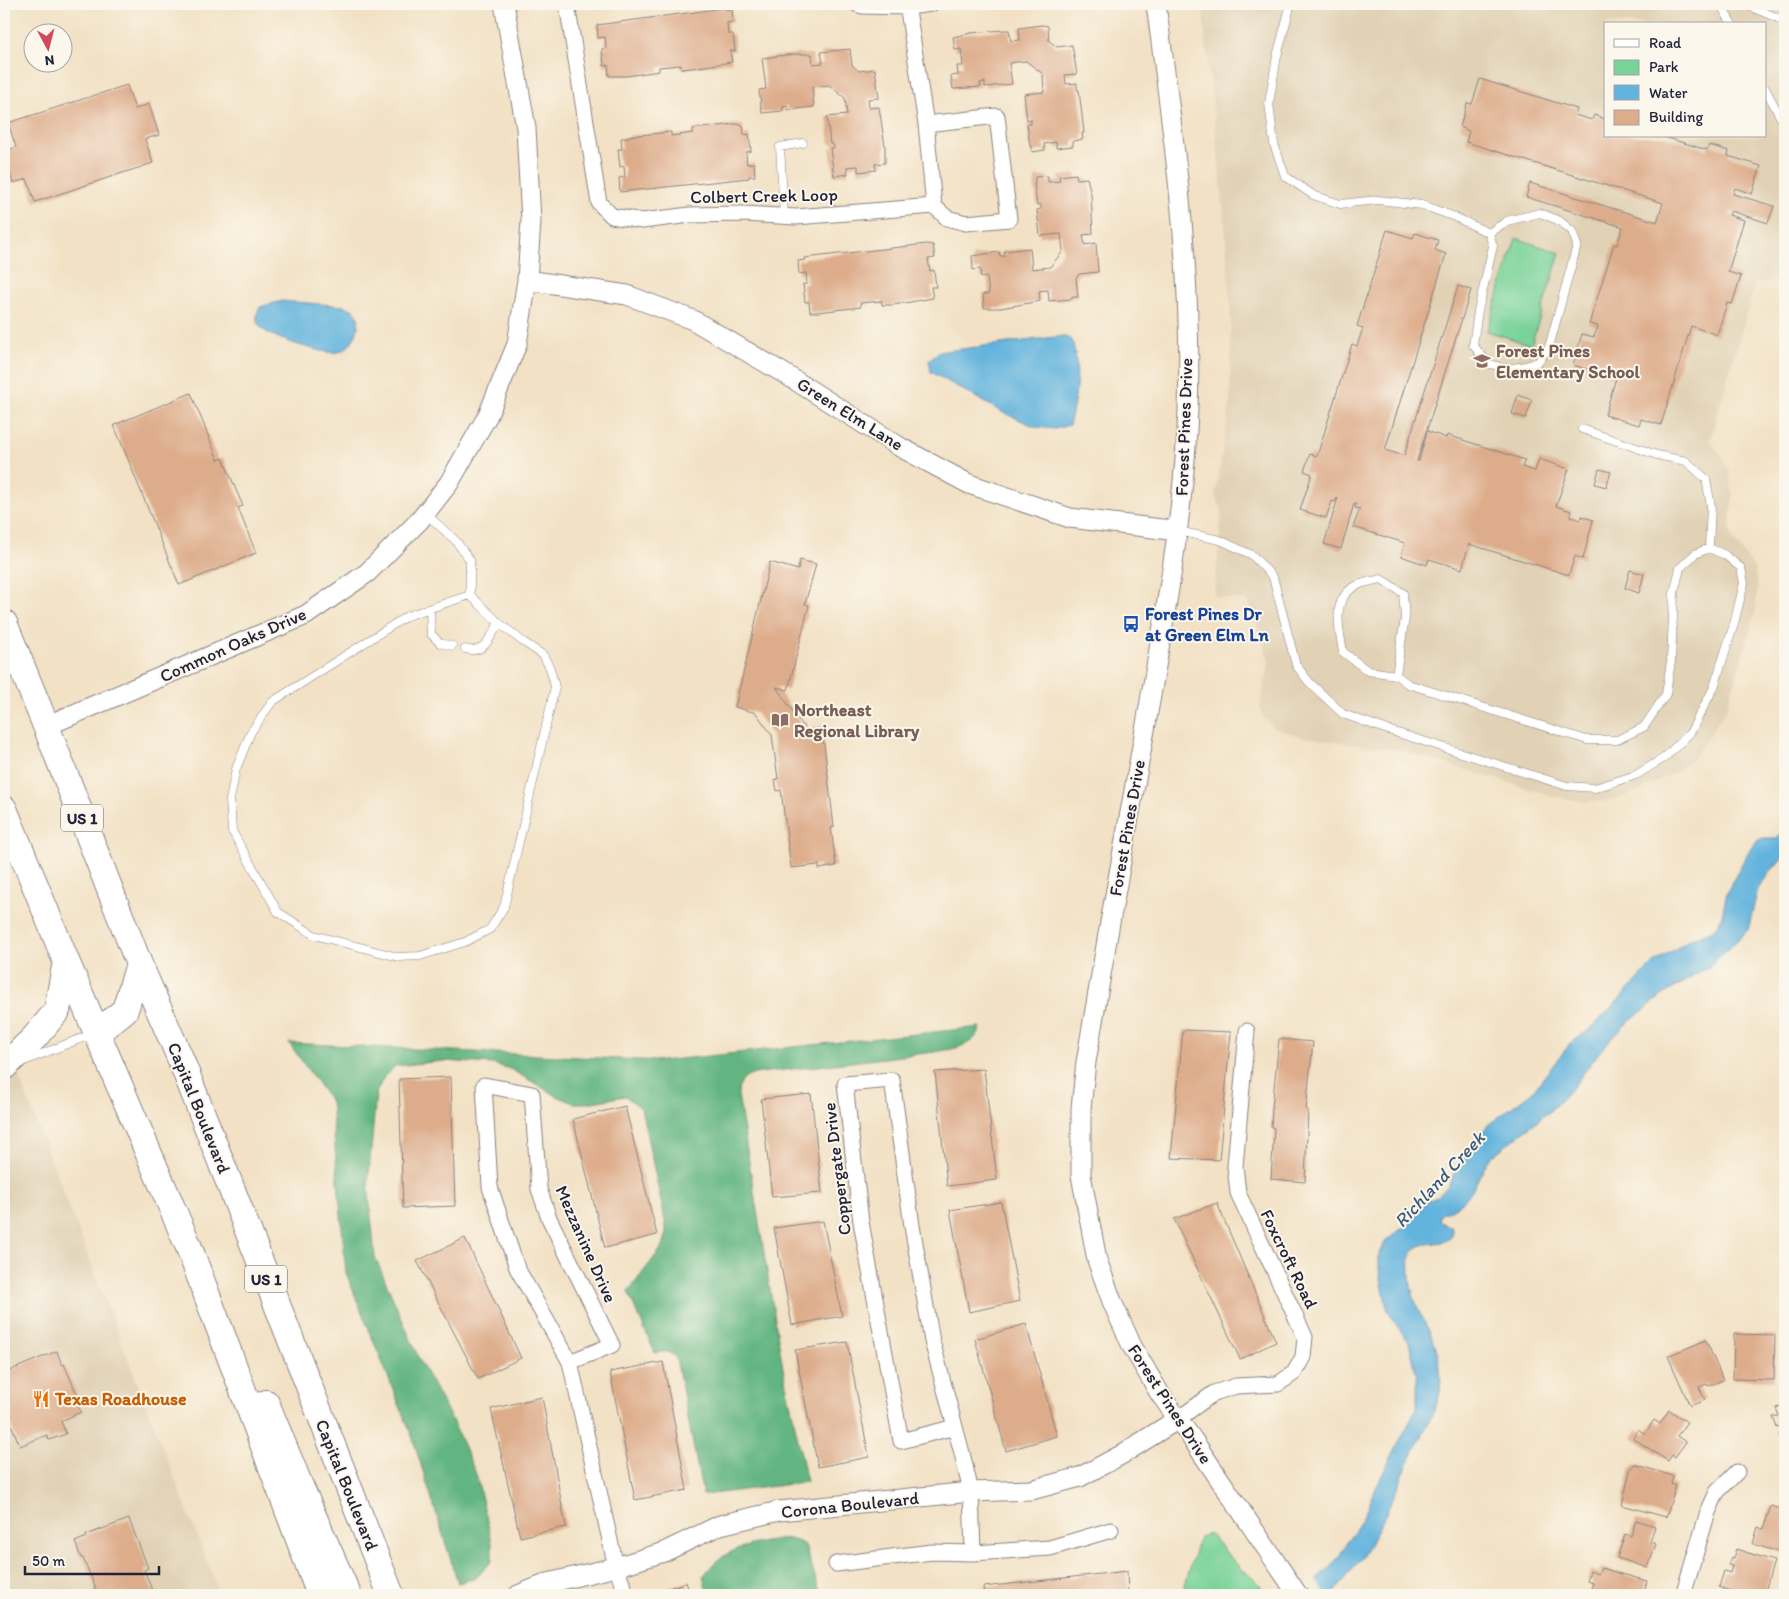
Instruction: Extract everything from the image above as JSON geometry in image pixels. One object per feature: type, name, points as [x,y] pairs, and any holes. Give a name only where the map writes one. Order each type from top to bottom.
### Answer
[{"type":"highway","name":"Capital Boulevard","points":[[4,622],[139,964],[181,1060],[392,1591]]},
{"type":"highway","points":[[4,809],[66,961],[188,1245],[320,1595]]},
{"type":"highway","points":[[4,1068],[34,1038],[57,1011],[66,961]]},
{"type":"highway","points":[[98,1032],[125,1010],[139,964]]},
{"type":"highway","points":[[210,1304],[244,1349],[300,1486],[348,1595]]},
{"type":"street","name":"Common Oaks Drive","points":[[46,726],[306,615],[367,573],[426,513],[449,483],[488,415],[517,344],[527,280],[532,221],[526,128],[504,4]]},
{"type":"street","name":"Colbert Creek Loop","points":[[567,4],[599,203],[612,216],[642,221],[690,215],[742,214],[796,217],[934,206]]},
{"type":"street","points":[[856,4],[862,6],[931,4]]},
{"type":"street","name":"Forest Pines Drive","points":[[1156,4],[1180,193],[1186,286],[1188,410],[1178,531],[1172,578],[1086,1062],[1081,1108],[1081,1175],[1097,1260],[1113,1304],[1141,1364],[1298,1595]]},
{"type":"street","points":[[908,5],[926,124],[934,206],[947,218],[966,223],[1009,219],[996,116],[926,124]]},
{"type":"street","name":"Green Elm Lane","points":[[527,280],[627,294],[693,320],[785,374],[900,446],[969,484],[1070,518],[1178,531]]},
{"type":"street","name":"Foxcroft Road","points":[[1178,1419],[1214,1393],[1236,1386],[1278,1384],[1294,1373],[1303,1357],[1305,1336],[1238,1193],[1236,1166],[1247,1032]]},
{"type":"street","name":"Coppergate Drive","points":[[955,1428],[901,1441],[861,1222],[845,1084],[892,1080],[912,1226],[930,1332],[955,1428],[971,1492],[973,1554]]},
{"type":"street","name":"Mezzanine Drive","points":[[570,1362],[612,1345],[549,1218],[539,1189],[532,1094],[484,1085],[490,1187],[517,1268],[570,1362],[616,1567],[627,1595]]},
{"type":"street","name":"Corona Boulevard","points":[[518,1595],[548,1583],[616,1567],[664,1552],[720,1525],[779,1511],[971,1492],[1031,1490],[1080,1477],[1121,1455],[1178,1419]]},
{"type":"street","points":[[1683,1595],[1708,1512],[1717,1492],[1736,1472]]},
{"type":"street","points":[[836,1564],[932,1552],[973,1554],[1050,1548],[1111,1530]]},
{"type":"lane","points":[[1289,4],[1269,103],[1274,144],[1285,176],[1313,195],[1340,204],[1378,200],[1422,205],[1456,217],[1489,233],[1493,246],[1478,311],[1473,344],[1488,363],[1506,368],[1526,366],[1538,362],[1550,346],[1577,245],[1572,231],[1560,221],[1540,214],[1507,221],[1489,233]]},
{"type":"lane","points":[[1720,4],[1731,22]]},
{"type":"lane","points":[[1744,4],[1785,22]]},
{"type":"lane","points":[[1766,90],[1785,126]]},
{"type":"lane","points":[[784,216],[780,147],[803,143]]},
{"type":"lane","points":[[1582,429],[1657,455],[1686,462],[1706,479],[1711,506],[1708,548]]},
{"type":"lane","points":[[426,513],[455,540],[470,560],[470,595],[499,623],[543,655],[550,668],[556,687],[504,908],[490,929],[464,942],[420,956],[398,957],[314,935],[278,912],[232,831],[230,800],[236,769],[251,732],[272,702],[407,616],[470,595]]},
{"type":"lane","points":[[1178,531],[1220,540],[1252,554],[1272,577],[1296,665],[1309,682],[1343,714],[1567,786],[1595,788],[1636,775],[1664,758],[1690,733],[1714,687],[1734,624],[1744,583],[1741,568],[1725,555],[1708,548],[1695,554],[1680,568],[1674,593],[1666,694],[1644,727],[1617,740],[1587,740],[1408,684],[1396,675],[1368,671],[1343,652],[1338,616],[1342,598],[1357,585],[1381,579],[1403,594],[1405,618],[1396,675]]},
{"type":"lane","points":[[430,609],[431,634],[440,643],[452,646]]},
{"type":"lane","points":[[465,649],[473,652],[484,648],[499,623]]},
{"type":"lane","points":[[4,1068],[98,1032]]},
{"type":"shaded area","name":"Forest Pines Elementary School","points":[[1202,4],[1785,4],[1785,280],[1755,283],[1710,441],[1720,453],[1729,469],[1733,494],[1730,527],[1733,539],[1753,566],[1758,583],[1755,614],[1726,710],[1695,756],[1676,772],[1636,792],[1608,801],[1584,802],[1553,796],[1399,750],[1303,737],[1274,728],[1261,715],[1260,708],[1269,661],[1249,601],[1214,596],[1222,511],[1215,495],[1230,404],[1231,319],[1225,222]]},
{"type":"shaded area","points":[[4,1039],[220,1595],[4,1595]]},
{"type":"green space","points":[[1516,238],[1560,253],[1531,345],[1487,331]]},
{"type":"green space","points":[[981,1027],[974,1039],[955,1048],[760,1073],[747,1077],[742,1082],[738,1095],[784,1374],[807,1482],[703,1495],[676,1358],[667,1352],[655,1353],[628,1292],[663,1246],[666,1236],[666,1225],[641,1108],[625,1096],[587,1103],[574,1103],[557,1096],[510,1069],[493,1064],[443,1061],[395,1066],[384,1077],[376,1093],[368,1184],[375,1257],[420,1361],[452,1420],[476,1474],[492,1542],[492,1561],[476,1578],[458,1583],[412,1436],[346,1273],[331,1102],[289,1043],[661,1061]]},
{"type":"green space","points":[[1210,1534],[1241,1569],[1254,1577],[1266,1595],[1182,1595],[1199,1537]]},
{"type":"green space","points":[[789,1539],[798,1541],[805,1546],[821,1595],[708,1595],[703,1576],[719,1559],[743,1547]]},
{"type":"water","points":[[282,301],[345,306],[355,311],[358,316],[359,322],[356,335],[348,346],[338,352],[301,346],[279,338],[263,329],[257,322],[257,314],[260,307]]},
{"type":"water","points":[[1063,336],[1072,340],[1077,372],[1074,403],[1069,425],[1055,429],[1036,427],[1002,412],[931,372],[929,360],[938,352]]},
{"type":"water","points":[[1785,825],[1785,855],[1758,889],[1748,930],[1710,966],[1663,995],[1626,1024],[1600,1051],[1574,1086],[1550,1111],[1491,1157],[1467,1197],[1460,1204],[1441,1214],[1439,1217],[1440,1222],[1451,1227],[1453,1230],[1451,1237],[1446,1241],[1419,1246],[1413,1251],[1410,1258],[1411,1286],[1418,1308],[1437,1350],[1440,1366],[1440,1392],[1436,1406],[1387,1512],[1360,1560],[1332,1595],[1304,1595],[1306,1590],[1338,1558],[1362,1519],[1380,1479],[1417,1408],[1417,1376],[1409,1342],[1387,1308],[1379,1269],[1379,1256],[1385,1242],[1402,1228],[1409,1225],[1425,1203],[1438,1196],[1448,1187],[1461,1158],[1488,1125],[1532,1092],[1569,1045],[1594,1026],[1654,963],[1689,940],[1713,930],[1719,924],[1727,892],[1747,854],[1757,841],[1763,838],[1776,838],[1782,833]]},
{"type":"pier","points":[[1315,1578],[1326,1595],[1301,1595],[1304,1588]]},
{"type":"building","points":[[725,8],[726,10],[732,9],[733,22],[727,23],[728,34],[733,34],[735,51],[730,51],[732,62],[681,69],[681,65],[659,67],[659,71],[627,76],[609,76],[608,65],[604,66],[602,49],[606,48],[605,37],[598,38],[597,25]]},
{"type":"building","points":[[1048,26],[1049,41],[1057,47],[1072,45],[1077,74],[1065,75],[1066,84],[1077,83],[1084,133],[1082,133],[1083,139],[1073,141],[1073,146],[1056,148],[1056,142],[1044,144],[1045,150],[1032,152],[1027,124],[1031,124],[1031,119],[1027,120],[1024,94],[1044,92],[1043,74],[1026,61],[1009,63],[1012,84],[985,87],[985,82],[980,83],[981,87],[953,89],[951,76],[958,75],[957,66],[963,66],[961,49],[955,50],[953,37],[971,33],[1009,30],[1011,41],[1020,40],[1019,28]]},
{"type":"building","points":[[850,49],[852,65],[859,71],[875,69],[879,98],[868,99],[869,108],[879,107],[885,146],[885,163],[875,164],[876,170],[858,172],[858,166],[847,167],[848,174],[834,176],[830,148],[834,148],[833,144],[830,144],[827,117],[847,115],[845,98],[829,85],[812,87],[814,107],[788,110],[787,106],[783,107],[783,111],[762,113],[759,90],[766,89],[762,58],[812,54],[813,64],[823,63],[821,52]]},
{"type":"building","points":[[1480,79],[1577,109],[1575,115],[1592,120],[1594,115],[1604,119],[1604,138],[1668,138],[1707,150],[1709,145],[1729,151],[1728,156],[1761,166],[1752,194],[1735,188],[1733,194],[1774,206],[1768,223],[1731,211],[1729,215],[1744,220],[1728,272],[1741,276],[1732,304],[1727,303],[1717,335],[1691,326],[1661,425],[1641,419],[1639,425],[1605,415],[1616,378],[1573,365],[1582,334],[1594,337],[1598,326],[1589,324],[1614,244],[1617,245],[1623,227],[1526,197],[1530,183],[1657,222],[1663,203],[1466,142],[1469,131],[1460,127],[1467,103],[1472,104]]},
{"type":"building","points":[[127,85],[135,109],[149,104],[159,135],[145,139],[153,163],[35,202],[27,179],[13,183],[4,155],[4,152],[16,147],[8,123]]},
{"type":"building","points":[[735,124],[743,125],[744,135],[749,134],[751,151],[746,152],[747,164],[754,163],[755,176],[620,192],[619,178],[625,177],[624,166],[620,167],[618,149],[622,149],[621,138],[671,132],[671,136],[693,133],[693,129]]},
{"type":"building","points":[[1076,174],[1077,179],[1087,178],[1091,194],[1093,234],[1083,235],[1085,245],[1096,243],[1098,272],[1079,274],[1076,278],[1078,297],[1072,297],[1072,299],[1049,301],[1048,290],[1039,291],[1040,301],[1001,308],[984,308],[983,294],[989,294],[987,277],[981,278],[980,269],[973,270],[972,256],[999,252],[1000,256],[1005,256],[1004,251],[1030,248],[1032,269],[1050,267],[1063,251],[1061,234],[1040,236],[1037,210],[1041,209],[1041,205],[1037,205],[1035,177],[1048,176],[1048,182],[1060,181],[1059,176]]},
{"type":"building","points":[[1387,230],[1413,238],[1415,233],[1438,240],[1435,250],[1446,254],[1385,450],[1404,456],[1458,286],[1471,290],[1417,461],[1419,461],[1427,431],[1446,438],[1447,435],[1525,460],[1522,467],[1535,471],[1539,459],[1569,469],[1556,506],[1571,511],[1570,516],[1580,520],[1582,516],[1593,520],[1583,559],[1575,556],[1569,575],[1469,544],[1462,569],[1429,559],[1427,565],[1401,556],[1405,543],[1353,527],[1360,509],[1355,508],[1356,504],[1354,504],[1341,549],[1324,544],[1338,498],[1335,502],[1332,501],[1326,518],[1300,510],[1312,474],[1304,471],[1310,454],[1317,456],[1352,344],[1357,346],[1363,328],[1357,326]]},
{"type":"building","points":[[927,244],[933,245],[935,258],[928,259],[930,271],[934,270],[936,287],[931,287],[933,298],[893,305],[882,305],[882,301],[860,303],[861,307],[810,312],[809,302],[805,302],[803,284],[807,284],[806,273],[799,274],[798,261],[805,260],[804,258]]},
{"type":"building","points":[[191,393],[218,460],[223,458],[243,506],[238,508],[256,553],[179,585],[114,425]]},
{"type":"building","points":[[1518,395],[1532,400],[1526,418],[1512,414]]},
{"type":"building","points":[[1599,469],[1611,472],[1606,487],[1595,484]]},
{"type":"building","name":"Northeast Regional Library","points":[[800,560],[816,564],[805,604],[809,605],[788,690],[776,687],[806,730],[822,728],[834,827],[831,828],[836,866],[819,869],[819,865],[791,868],[781,790],[777,791],[775,780],[778,779],[772,735],[756,713],[735,707],[770,562],[798,570]]},
{"type":"building","points":[[1630,570],[1644,574],[1639,593],[1625,588]]},
{"type":"building","points":[[1183,1030],[1231,1032],[1219,1160],[1171,1158]]},
{"type":"building","points":[[1279,1039],[1313,1042],[1306,1110],[1308,1110],[1305,1182],[1271,1179],[1274,1128],[1271,1127],[1272,1108]]},
{"type":"building","points":[[984,1069],[997,1180],[947,1186],[935,1072]]},
{"type":"building","points":[[451,1077],[455,1206],[403,1208],[399,1079]]},
{"type":"building","points":[[811,1094],[822,1193],[772,1197],[761,1099]]},
{"type":"building","points":[[625,1106],[657,1235],[605,1248],[573,1119]]},
{"type":"building","points":[[1001,1202],[1020,1301],[969,1312],[950,1210]]},
{"type":"building","points":[[1217,1203],[1276,1342],[1240,1359],[1174,1219]]},
{"type":"building","points":[[823,1221],[842,1316],[792,1325],[774,1228]]},
{"type":"building","points":[[465,1238],[521,1358],[478,1379],[417,1261]]},
{"type":"building","points":[[1026,1324],[1057,1436],[1006,1451],[975,1339]]},
{"type":"building","points":[[1734,1334],[1775,1335],[1774,1380],[1733,1379]]},
{"type":"building","points":[[1706,1340],[1723,1380],[1708,1386],[1707,1384],[1699,1387],[1705,1400],[1690,1406],[1668,1356]]},
{"type":"building","points":[[847,1342],[869,1457],[818,1467],[795,1350]]},
{"type":"building","name":"Texas Roadhouse","points":[[57,1351],[79,1399],[76,1400],[81,1412],[61,1421],[66,1434],[49,1440],[47,1435],[20,1446],[4,1407],[4,1373]]},
{"type":"building","points":[[663,1362],[687,1490],[635,1500],[610,1372]]},
{"type":"building","points":[[542,1397],[566,1527],[520,1537],[491,1409]]},
{"type":"building","points":[[1785,1404],[1785,1452],[1779,1434],[1783,1433],[1781,1427],[1777,1428],[1773,1417],[1779,1416],[1776,1408]]},
{"type":"building","points":[[1669,1410],[1687,1422],[1677,1436],[1686,1442],[1675,1457],[1672,1455],[1668,1461],[1633,1438],[1638,1429],[1645,1434],[1654,1420],[1660,1424]]},
{"type":"building","points":[[1634,1464],[1673,1476],[1671,1484],[1676,1486],[1666,1517],[1622,1505],[1631,1467],[1633,1468]]},
{"type":"building","points":[[1771,1506],[1785,1510],[1785,1554],[1753,1544],[1758,1527],[1763,1529]]},
{"type":"building","points":[[129,1519],[148,1568],[144,1570],[154,1595],[96,1595],[94,1590],[96,1589],[75,1542],[87,1537],[86,1535]]},
{"type":"building","points":[[1636,1520],[1655,1526],[1650,1542],[1656,1544],[1648,1568],[1617,1558],[1625,1534],[1631,1536]]},
{"type":"building","points":[[1736,1549],[1774,1561],[1764,1595],[1744,1595],[1719,1587],[1724,1571],[1730,1573],[1732,1566],[1728,1565]]},
{"type":"building","points":[[1601,1568],[1647,1581],[1643,1595],[1589,1595],[1593,1582],[1587,1580],[1590,1571],[1599,1574]]},
{"type":"building","points":[[1127,1571],[1128,1595],[984,1595],[983,1587]]},
{"type":"building","points":[[686,1582],[690,1594],[698,1591],[700,1595],[658,1595],[657,1592]]},
{"type":"building","points":[[959,1590],[960,1595],[916,1595],[916,1594]]},
{"type":"place","name":"Forest Pines Elementary School","points":[[1482,361]]},
{"type":"place","name":"Forest Pines Dr at Green Elm Ln","points":[[1131,624]]},
{"type":"place","name":"Northeast Regional Library","points":[[780,720]]},
{"type":"place","name":"Texas Roadhouse","points":[[41,1399]]},
{"type":"water label","name":"Richland Creek","points":[[1439,1179]]}]
